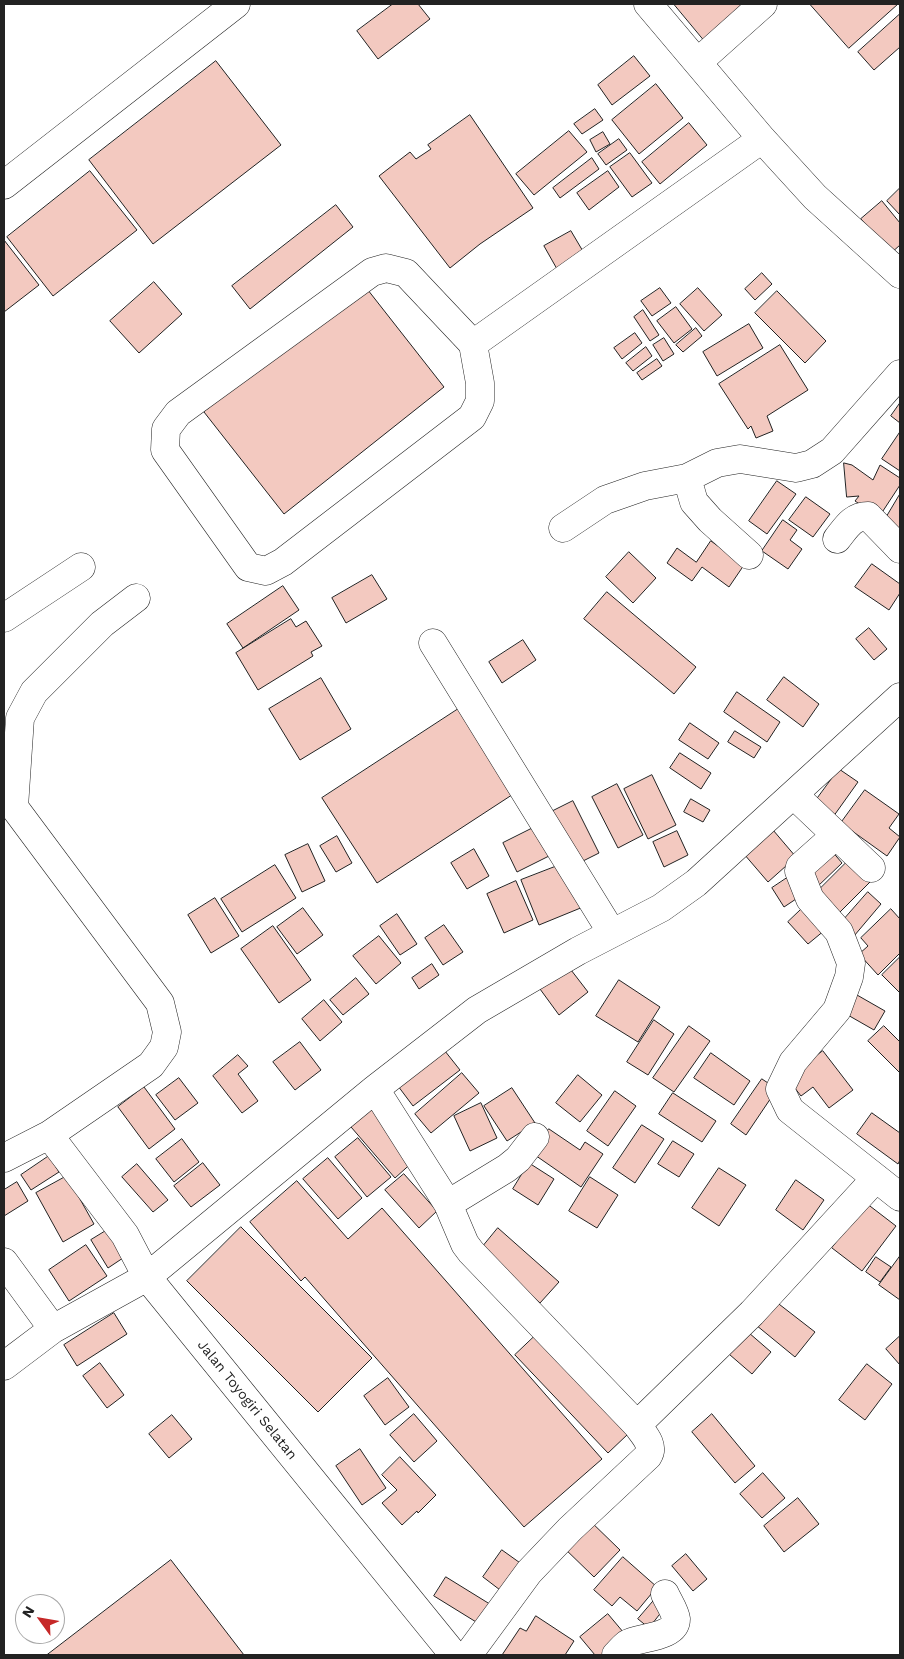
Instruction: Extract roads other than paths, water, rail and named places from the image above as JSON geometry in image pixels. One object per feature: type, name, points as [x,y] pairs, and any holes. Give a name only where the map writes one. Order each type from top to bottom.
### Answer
[{"type":"street","points":[[4,185],[236,4]]},
{"type":"street","points":[[648,4],[762,139],[815,197],[900,274]]},
{"type":"street","points":[[698,62],[763,4]]},
{"type":"street","points":[[473,344],[762,139]]},
{"type":"street","points":[[386,268],[406,273],[473,344],[480,382],[480,401],[472,417],[283,562],[266,571],[248,567],[166,450],[166,429],[178,413],[372,272],[386,268]]},
{"type":"street","points":[[562,528],[605,500],[644,486],[687,478],[718,463],[740,459],[796,468],[812,464],[832,451],[900,374]]},
{"type":"street","points":[[687,478],[694,502],[710,520],[749,555]]},
{"type":"street","points":[[837,539],[853,520],[859,516],[868,516],[900,549]]},
{"type":"street","points":[[4,618],[81,567]]},
{"type":"street","points":[[4,1158],[48,1135],[151,1064],[164,1047],[167,1032],[160,1003],[9,801],[20,718],[34,692],[102,624],[136,598]]},
{"type":"street","points":[[433,643],[612,933]]},
{"type":"street","points":[[4,1366],[53,1329],[148,1277],[375,1089],[477,1010],[578,951],[661,908],[696,883],[900,697]]},
{"type":"street","points":[[794,795],[871,868]]},
{"type":"street","points":[[836,835],[798,871],[810,899],[839,932],[851,963],[849,977],[837,1010],[792,1062],[780,1089],[790,1110],[900,1197]]},
{"type":"street","points":[[375,1089],[448,1204],[465,1244],[471,1252],[637,1425],[650,1444],[651,1452],[648,1456],[570,1529],[529,1572],[468,1655]]},
{"type":"street","name":"Jalan Toyogiri Selatan","points":[[48,1135],[125,1235],[148,1277],[454,1655]]},
{"type":"street","points":[[448,1204],[508,1168],[518,1159],[535,1137]]},
{"type":"street","points":[[637,1425],[752,1313],[876,1178]]},
{"type":"street","points":[[4,1262],[53,1329]]},
{"type":"street","points":[[616,1655],[626,1645],[640,1639],[654,1638],[667,1632],[675,1625],[676,1618],[665,1594]]}]
